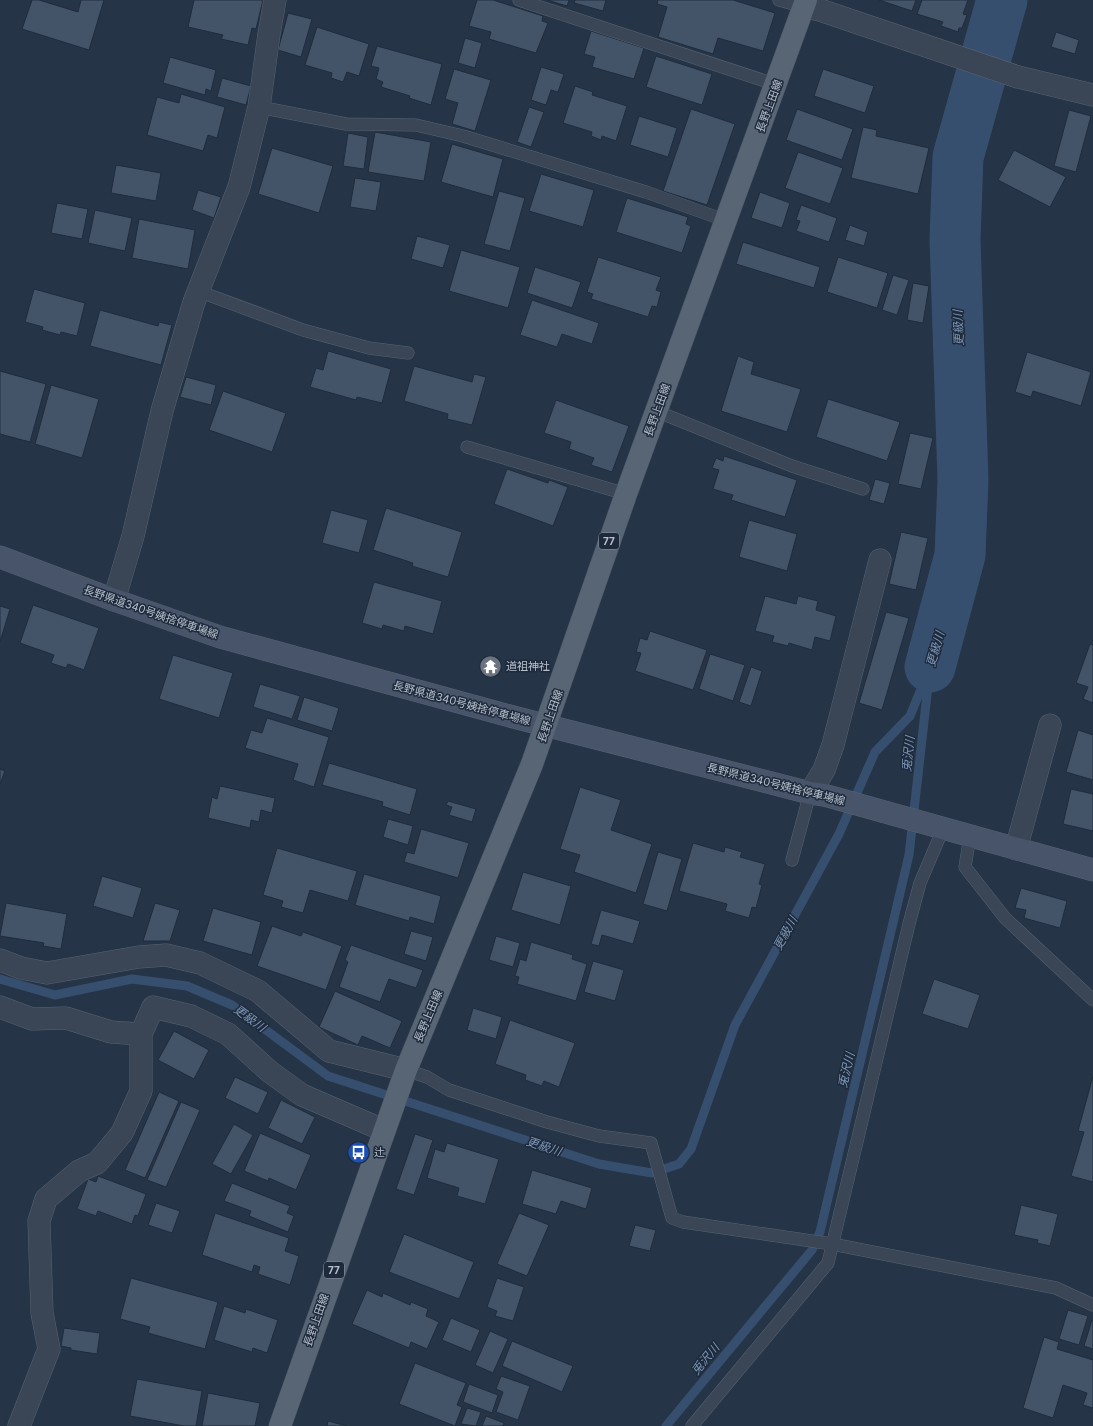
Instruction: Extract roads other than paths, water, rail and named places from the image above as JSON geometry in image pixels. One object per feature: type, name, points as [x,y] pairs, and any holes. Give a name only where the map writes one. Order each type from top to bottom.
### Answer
[{"type":"main road","name":"長野上田線","points":[[280,1426],[386,1122],[547,726],[626,494],[777,85],[805,3]]},
{"type":"main road","name":"長野県道340号姨捨停車場線","points":[[0,557],[114,600],[220,637],[547,726],[817,794],[1093,870]]},
{"type":"street","points":[[114,600],[133,536],[162,411],[198,291],[239,187],[259,108],[275,0]]},
{"type":"street","points":[[805,3],[820,10],[956,57],[1003,72],[1093,95]]},
{"type":"street","points":[[817,794],[833,745],[880,560]]},
{"type":"street","points":[[1016,849],[1050,725]]},
{"type":"street","points":[[0,960],[21,968],[47,973],[139,957],[166,955],[200,963],[258,991],[329,1051],[404,1075]]},
{"type":"street","points":[[0,1007],[32,1019],[66,1018],[111,1032],[141,1034]]},
{"type":"street","points":[[19,1426],[49,1349],[42,1314],[38,1221],[46,1199],[79,1171],[97,1163],[122,1133],[141,1091],[141,1034],[153,1007],[191,1016],[228,1034],[270,1072],[302,1095],[386,1122]]},
{"type":"lane","points":[[519,0],[777,85]]},
{"type":"lane","points":[[779,0],[805,3]]},
{"type":"lane","points":[[259,108],[346,124],[416,125],[463,136],[646,192],[727,221]]},
{"type":"lane","points":[[198,291],[303,330],[369,348],[408,353]]},
{"type":"lane","points":[[656,411],[792,466],[863,489]]},
{"type":"lane","points":[[467,447],[626,494]]},
{"type":"lane","points":[[792,860],[817,794]]},
{"type":"lane","points":[[692,1426],[828,1263],[829,1243],[909,924],[920,882],[938,828]]},
{"type":"lane","points":[[970,836],[965,867],[1005,918],[1093,1000]]},
{"type":"lane","points":[[404,1075],[427,1077],[449,1090],[547,1122],[599,1136],[651,1142],[672,1218],[683,1222],[829,1243],[1056,1288],[1093,1305]]},
{"type":"waterway","name":"更級川","points":[[930,667],[960,555],[963,480],[955,239],[958,157],[1002,0]]},
{"type":"waterway","name":"更級川","points":[[0,979],[55,995],[132,979],[187,986],[232,1005],[328,1076],[599,1164],[652,1173],[679,1164],[691,1149],[735,1025],[839,834],[875,752],[910,716],[930,667]]},
{"type":"waterway","name":"兎沢川","points":[[666,1426],[812,1250],[820,1232],[909,855],[929,677]]},
{"type":"place","name":"道祖神社","points":[[490,666]]},
{"type":"place","name":"辻","points":[[358,1152]]}]
